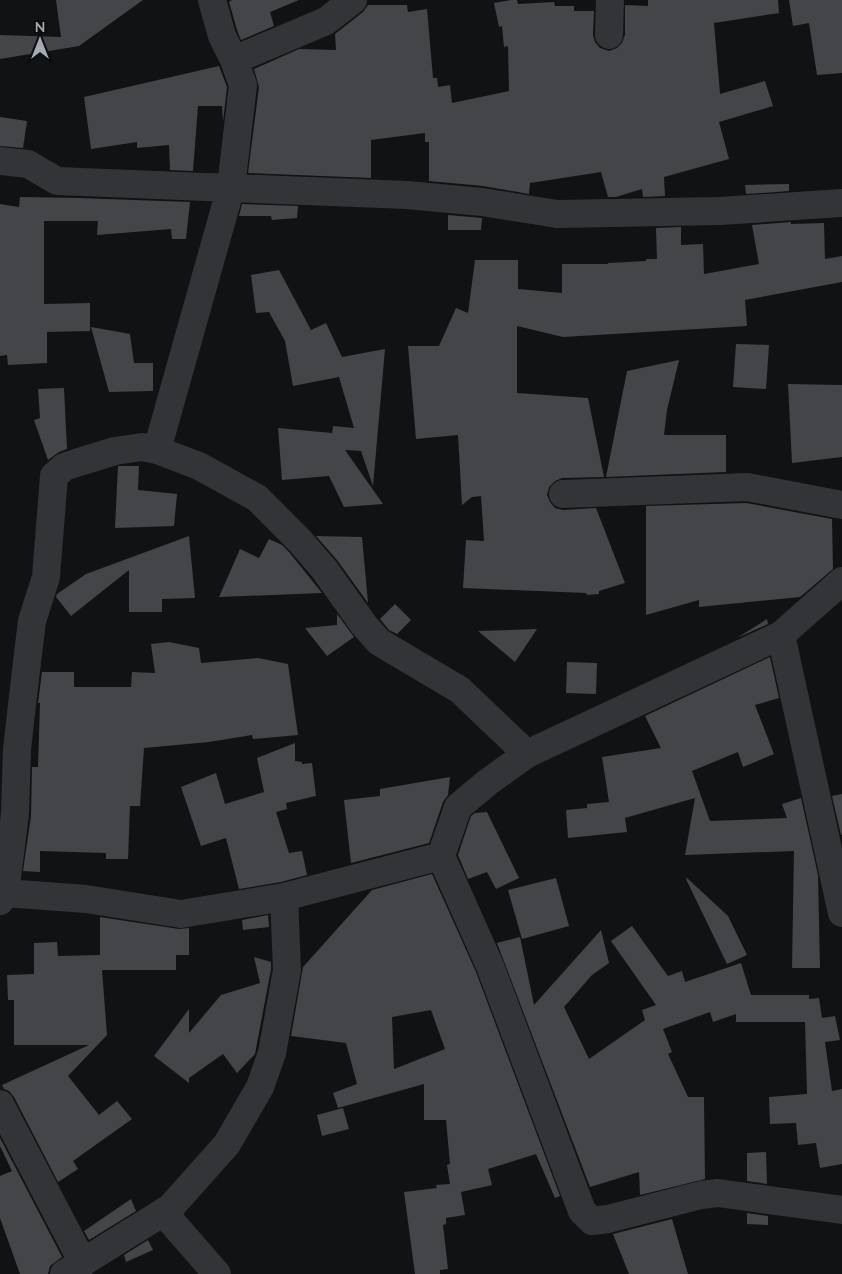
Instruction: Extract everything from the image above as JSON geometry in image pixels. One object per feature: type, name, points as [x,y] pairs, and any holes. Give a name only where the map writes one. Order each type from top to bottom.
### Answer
[{"type":"street","points":[[157,450],[231,187],[243,84],[222,36],[212,0]]},
{"type":"street","points":[[234,60],[326,21],[353,0]]},
{"type":"street","points":[[609,35],[610,0]]},
{"type":"street","points":[[0,161],[28,164],[58,181],[408,195],[482,202],[557,214],[720,211],[842,203]]},
{"type":"street","points":[[440,856],[284,897],[181,914],[86,899],[3,897],[15,814],[17,749],[32,621],[46,577],[54,476],[64,467],[114,451],[142,447],[157,450],[199,466],[257,498],[300,540],[379,642],[460,690],[527,754]]},
{"type":"street","points":[[563,494],[747,487],[842,505]]},
{"type":"street","points":[[842,581],[781,635],[527,754],[488,782],[458,807],[440,856],[490,966],[582,1212],[592,1221],[608,1219],[701,1195],[718,1193],[842,1210]]},
{"type":"street","points":[[781,635],[842,913]]},
{"type":"street","points":[[0,1104],[74,1269],[170,1208],[227,1144],[260,1087],[267,1070],[272,1054],[288,970],[284,897]]},
{"type":"street","points":[[162,1212],[218,1274]]},
{"type":"building","points":[[56,0],[143,0],[79,46],[0,59],[0,35],[61,37]]},
{"type":"building","points":[[232,0],[299,0],[270,12],[274,26],[241,40],[229,2]]},
{"type":"building","points":[[517,0],[518,4],[554,2],[555,6],[574,6],[574,11],[594,11],[593,35],[595,42],[600,48],[609,51],[617,48],[622,43],[625,35],[625,5],[648,6],[648,0],[778,0],[779,13],[714,23],[720,94],[765,81],[773,106],[719,122],[729,159],[664,177],[665,196],[643,197],[642,189],[616,197],[608,197],[601,172],[530,183],[529,194],[483,186],[429,181],[429,142],[425,142],[425,133],[371,140],[371,178],[248,173],[259,87],[254,69],[299,49],[336,50],[335,34],[363,12],[368,5],[407,5],[408,12],[427,9],[433,78],[437,78],[438,87],[450,85],[452,103],[509,91],[508,46],[504,47],[502,26],[499,27],[494,3]]},
{"type":"building","points":[[789,0],[842,0],[842,73],[817,75],[809,23],[793,26]]},
{"type":"building","points":[[219,66],[227,87],[223,122],[222,106],[198,106],[193,171],[170,170],[169,145],[137,148],[137,142],[91,149],[84,97]]},
{"type":"building","points":[[0,117],[27,121],[23,148],[0,146]]},
{"type":"building","points":[[789,184],[789,191],[746,194],[745,185]]},
{"type":"building","points":[[20,197],[190,202],[186,239],[172,239],[171,229],[97,235],[98,221],[44,221],[44,304],[90,303],[90,331],[47,332],[47,363],[8,365],[7,355],[0,356],[0,204],[19,207]]},
{"type":"building","points":[[242,204],[298,206],[297,218],[272,220],[271,216],[239,216]]},
{"type":"building","points":[[448,215],[482,218],[481,230],[448,230]]},
{"type":"building","points":[[791,222],[791,224],[824,223],[825,259],[842,256],[842,282],[745,300],[747,326],[563,337],[517,326],[517,393],[588,398],[604,477],[562,478],[555,481],[549,487],[547,495],[555,508],[563,510],[596,508],[625,583],[599,591],[599,594],[587,595],[586,593],[463,588],[466,540],[484,541],[481,496],[472,497],[462,505],[458,435],[416,439],[408,346],[439,346],[456,308],[468,313],[475,260],[518,260],[518,289],[562,293],[562,264],[608,264],[657,259],[656,228],[681,227],[681,245],[703,244],[704,274],[759,264],[752,225]]},
{"type":"building","points":[[279,270],[311,330],[326,323],[342,357],[385,349],[373,486],[361,451],[345,450],[383,504],[344,507],[329,476],[282,480],[278,428],[332,433],[333,426],[354,428],[339,377],[293,386],[285,341],[269,312],[256,313],[251,275]]},
{"type":"building","points":[[91,327],[130,334],[134,363],[153,363],[153,391],[109,392]]},
{"type":"building","points":[[736,344],[769,345],[766,389],[733,387]]},
{"type":"building","points":[[679,360],[667,410],[664,435],[726,435],[726,472],[606,477],[627,371]]},
{"type":"building","points":[[788,384],[842,385],[842,457],[792,463]]},
{"type":"building","points":[[64,388],[67,449],[48,460],[34,420],[40,418],[38,389]]},
{"type":"building","points":[[118,466],[139,466],[138,490],[177,494],[174,526],[115,528]]},
{"type":"building","points":[[746,503],[832,519],[833,569],[800,597],[699,607],[699,600],[646,615],[646,506]]},
{"type":"building","points":[[189,536],[195,598],[162,599],[162,612],[129,612],[129,570],[71,616],[56,597],[57,594],[86,574]]},
{"type":"building","points":[[316,536],[362,537],[368,603],[337,560]]},
{"type":"building","points":[[269,539],[282,545],[289,552],[322,593],[219,597],[240,549],[259,558]]},
{"type":"building","points":[[395,604],[411,620],[397,634],[389,630],[380,619]]},
{"type":"building","points":[[337,614],[354,637],[327,656],[305,628],[337,625]]},
{"type":"building","points":[[767,619],[768,624],[737,638]]},
{"type":"building","points":[[537,629],[515,662],[478,631]]},
{"type":"building","points":[[169,642],[199,648],[201,663],[258,658],[288,664],[298,735],[253,739],[252,735],[209,742],[144,748],[140,806],[130,806],[128,859],[106,859],[106,853],[40,851],[40,872],[23,871],[31,816],[32,767],[38,767],[40,703],[38,703],[42,672],[74,672],[74,687],[131,687],[132,672],[155,673],[151,644]]},
{"type":"building","points":[[770,657],[779,698],[755,705],[774,754],[743,767],[738,752],[692,771],[710,821],[787,818],[782,804],[801,798],[818,875],[820,968],[792,968],[794,851],[685,855],[695,798],[625,818],[627,832],[568,838],[566,810],[587,808],[587,804],[609,802],[602,757],[661,748],[645,716]]},
{"type":"building","points":[[567,662],[597,663],[596,694],[566,693]]},
{"type":"building","points":[[295,743],[295,761],[302,762],[302,764],[312,763],[316,796],[286,803],[287,809],[276,812],[289,853],[302,851],[307,875],[281,882],[239,889],[226,838],[201,846],[181,787],[216,773],[225,804],[264,792],[257,758]]},
{"type":"building","points":[[450,777],[448,795],[443,802],[429,843],[351,863],[344,800],[380,796],[380,789]]},
{"type":"building","points":[[842,794],[842,835],[841,835],[832,796]]},
{"type":"building","points":[[487,812],[519,878],[496,889],[487,872],[468,879],[458,855],[471,816],[475,813]]},
{"type":"building","points":[[432,874],[476,972],[560,1196],[555,1198],[536,1154],[488,1169],[492,1185],[461,1192],[465,1215],[446,1218],[446,1224],[443,1225],[448,1269],[440,1270],[440,1274],[415,1274],[404,1192],[437,1188],[436,1185],[450,1184],[447,1165],[450,1164],[446,1120],[424,1120],[424,1084],[338,1108],[333,1093],[357,1084],[346,1043],[291,1036],[303,967],[372,890]],"holes":[[[431,1010],[445,1049],[394,1069],[392,1017]]]},
{"type":"building","points":[[556,878],[569,926],[522,939],[508,890]]},
{"type":"building","points":[[687,878],[728,916],[747,955],[727,964]]},
{"type":"building","points":[[268,915],[269,927],[243,930],[242,920]]},
{"type":"building","points":[[100,917],[179,929],[189,928],[189,955],[176,955],[176,970],[102,970],[107,1035],[68,1076],[99,1115],[117,1101],[132,1119],[73,1161],[78,1169],[58,1182],[14,1097],[2,1085],[89,1045],[14,1045],[14,1000],[8,1000],[7,975],[34,974],[34,943],[57,942],[58,956],[100,955]]},
{"type":"building","points":[[632,926],[668,976],[682,971],[685,982],[741,963],[751,995],[809,995],[809,999],[819,998],[822,1018],[835,1016],[840,1040],[825,1042],[832,1091],[842,1089],[842,1164],[820,1168],[816,1143],[798,1145],[796,1123],[770,1124],[769,1097],[807,1094],[805,1022],[736,1022],[736,1014],[713,1022],[710,1012],[663,1029],[672,1052],[668,1054],[688,1097],[704,1097],[705,1179],[640,1195],[639,1172],[590,1187],[497,943],[520,937],[534,1005],[601,930],[609,963],[592,975],[564,1007],[589,1059],[645,1020],[642,1010],[656,1005],[611,941]]},
{"type":"building","points":[[254,957],[271,962],[255,1054],[237,1073],[223,1054],[189,1078],[189,1083],[154,1056],[189,1009],[189,1033],[221,995],[260,983]]},
{"type":"building","points":[[343,1108],[349,1129],[322,1136],[317,1115]]},
{"type":"building","points":[[0,1138],[62,1257],[50,1266],[48,1274],[20,1274],[0,1218],[0,1176],[12,1171],[0,1146]]},
{"type":"building","points":[[766,1152],[767,1184],[747,1181],[747,1153]]},
{"type":"building","points":[[131,1199],[136,1211],[89,1240],[84,1231]]},
{"type":"building","points":[[747,1213],[768,1216],[768,1225],[747,1224]]},
{"type":"building","points":[[672,1219],[688,1274],[629,1274],[613,1234]]},
{"type":"building","points":[[148,1240],[153,1250],[126,1262],[124,1255]]}]
